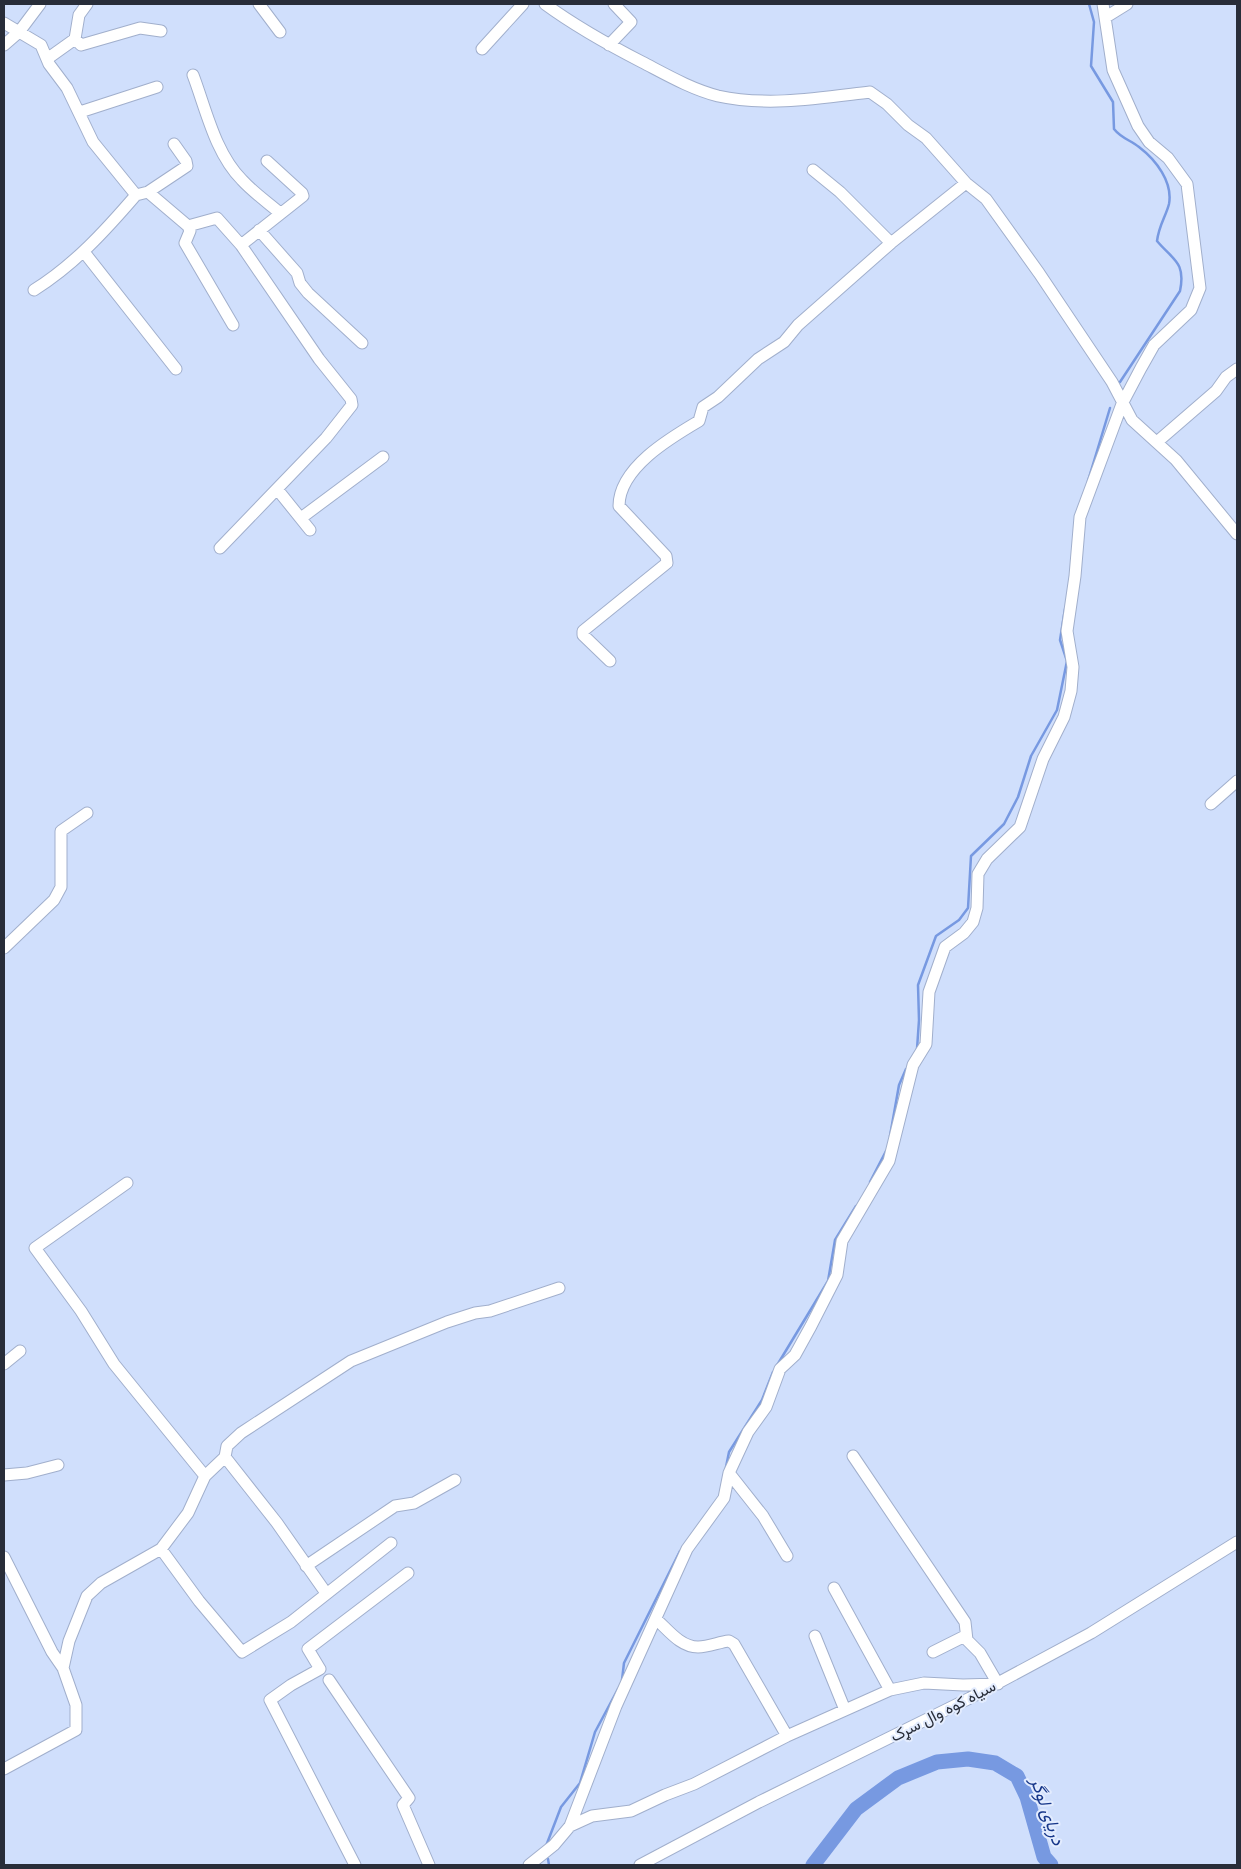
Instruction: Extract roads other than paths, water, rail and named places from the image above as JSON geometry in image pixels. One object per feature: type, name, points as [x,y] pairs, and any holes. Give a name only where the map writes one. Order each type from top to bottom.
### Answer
[{"type":"street","points":[[4,45],[19,32],[40,4]]},
{"type":"street","points":[[47,59],[75,39],[79,15],[87,4]]},
{"type":"street","points":[[259,4],[280,32]]},
{"type":"street","points":[[482,49],[523,4]]},
{"type":"street","points":[[545,4],[609,45],[673,80],[720,96],[798,101],[870,92],[887,104],[908,126],[926,138],[966,183],[986,199],[1039,272],[1112,382],[1132,420],[1176,460],[1237,534]]},
{"type":"street","points":[[609,45],[631,22],[614,4]]},
{"type":"street","points":[[528,1865],[554,1845],[570,1826],[616,1706],[657,1620],[687,1549],[724,1498],[729,1473],[748,1432],[766,1407],[780,1369],[795,1355],[811,1326],[837,1275],[842,1242],[888,1162],[913,1065],[926,1044],[929,992],[945,947],[964,933],[973,922],[977,908],[978,874],[987,859],[1020,827],[1043,759],[1064,717],[1071,691],[1072,667],[1067,631],[1075,576],[1080,517],[1122,404],[1154,345],[1191,310],[1200,288],[1187,184],[1168,158],[1150,142],[1138,126],[1113,70],[1103,4]]},
{"type":"street","points":[[1106,17],[1127,4]]},
{"type":"street","points":[[4,23],[41,45],[47,59],[67,88],[80,112],[93,142],[142,194],[188,226],[190,231],[185,242],[233,325]]},
{"type":"street","points":[[75,39],[81,45],[140,28],[161,30]]},
{"type":"street","points":[[193,75],[216,139],[229,163],[240,179],[280,213]]},
{"type":"street","points":[[80,112],[157,87]]},
{"type":"street","points":[[34,290],[61,273],[142,194],[186,166],[186,161],[174,144]]},
{"type":"street","points":[[241,245],[301,198],[303,194],[267,160]]},
{"type":"street","points":[[813,170],[840,192],[891,243]]},
{"type":"street","points":[[610,661],[583,635],[584,631],[667,563],[666,556],[619,506],[625,483],[637,465],[699,421],[702,407],[718,396],[758,359],[784,342],[798,325],[891,243],[966,183]]},
{"type":"street","points":[[188,226],[217,218],[241,245],[275,296],[352,402],[352,405],[326,438],[220,548]]},
{"type":"street","points":[[259,230],[297,273],[300,283],[308,293],[362,343]]},
{"type":"street","points":[[84,252],[176,368]]},
{"type":"street","points":[[1156,442],[1216,391],[1226,377],[1237,369]]},
{"type":"street","points":[[300,518],[382,457]]},
{"type":"street","points":[[277,489],[310,530]]},
{"type":"street","points":[[1211,804],[1237,781]]},
{"type":"street","points":[[4,948],[54,900],[61,887],[61,831],[87,812]]},
{"type":"street","points":[[127,1183],[35,1248],[80,1311],[114,1364],[205,1476]]},
{"type":"street","points":[[63,1668],[70,1641],[87,1596],[101,1583],[161,1549],[188,1513],[205,1476],[225,1457],[228,1446],[241,1433],[350,1361],[447,1322],[475,1313],[490,1311],[559,1288]]},
{"type":"street","points":[[4,1364],[20,1351]]},
{"type":"street","points":[[570,1826],[592,1816],[631,1811],[665,1794],[694,1784],[787,1736],[890,1690],[924,1683],[998,1684],[980,1653],[965,1636],[965,1622],[853,1456]]},
{"type":"street","points":[[225,1457],[277,1523],[326,1594]]},
{"type":"street","points":[[4,1475],[27,1473],[58,1465]]},
{"type":"street","points":[[729,1473],[763,1516],[788,1556]]},
{"type":"street","points":[[306,1566],[395,1506],[414,1503],[455,1480]]},
{"type":"street","name":"سیاه کوه وال سړک","points":[[640,1865],[759,1802],[998,1684],[1091,1633],[1237,1542]]},
{"type":"street","points":[[161,1549],[199,1601],[242,1652],[285,1626],[391,1543]]},
{"type":"street","points":[[4,1557],[52,1652],[63,1668],[76,1705],[76,1730],[4,1769]]},
{"type":"street","points":[[354,1865],[270,1700],[291,1685],[320,1669],[308,1649],[408,1573]]},
{"type":"street","points":[[834,1588],[890,1690]]},
{"type":"street","points":[[657,1620],[688,1646],[699,1647],[729,1642],[734,1644],[787,1736]]},
{"type":"street","points":[[816,1636],[845,1710]]},
{"type":"street","points":[[932,1652],[965,1636]]},
{"type":"street","points":[[329,1680],[409,1798],[404,1804],[429,1865]]},
{"type":"waterway","points":[[1089,4],[1094,22],[1091,66],[1113,102],[1114,129],[1145,152],[1157,165],[1166,180],[1170,196],[1169,204],[1157,241],[1177,262],[1181,274],[1180,291],[1120,382]]},
{"type":"waterway","points":[[1088,481],[1110,408]]},
{"type":"waterway","points":[[917,1049],[919,1020],[918,985],[936,936],[959,920],[968,908],[971,856],[1004,824],[1018,797],[1031,756],[1057,710],[1067,661],[1060,640],[1065,609]]},
{"type":"waterway","points":[[890,1136],[899,1085],[906,1069]]},
{"type":"waterway","points":[[870,1182],[886,1151]]},
{"type":"waterway","points":[[776,1367],[828,1281],[835,1240],[856,1206]]},
{"type":"waterway","points":[[726,1467],[729,1452],[762,1400],[773,1372]]},
{"type":"waterway","points":[[622,1680],[624,1663],[680,1551]]},
{"type":"waterway","points":[[546,1846],[561,1807],[580,1783],[595,1732],[618,1689]]},
{"type":"waterway","name":"دریای لوگر","points":[[813,1865],[856,1809],[898,1778],[937,1762],[968,1759],[995,1763],[1017,1776],[1027,1797],[1044,1857],[1051,1865]]},
{"type":"waterway","points":[[548,1859],[549,1865]]}]
